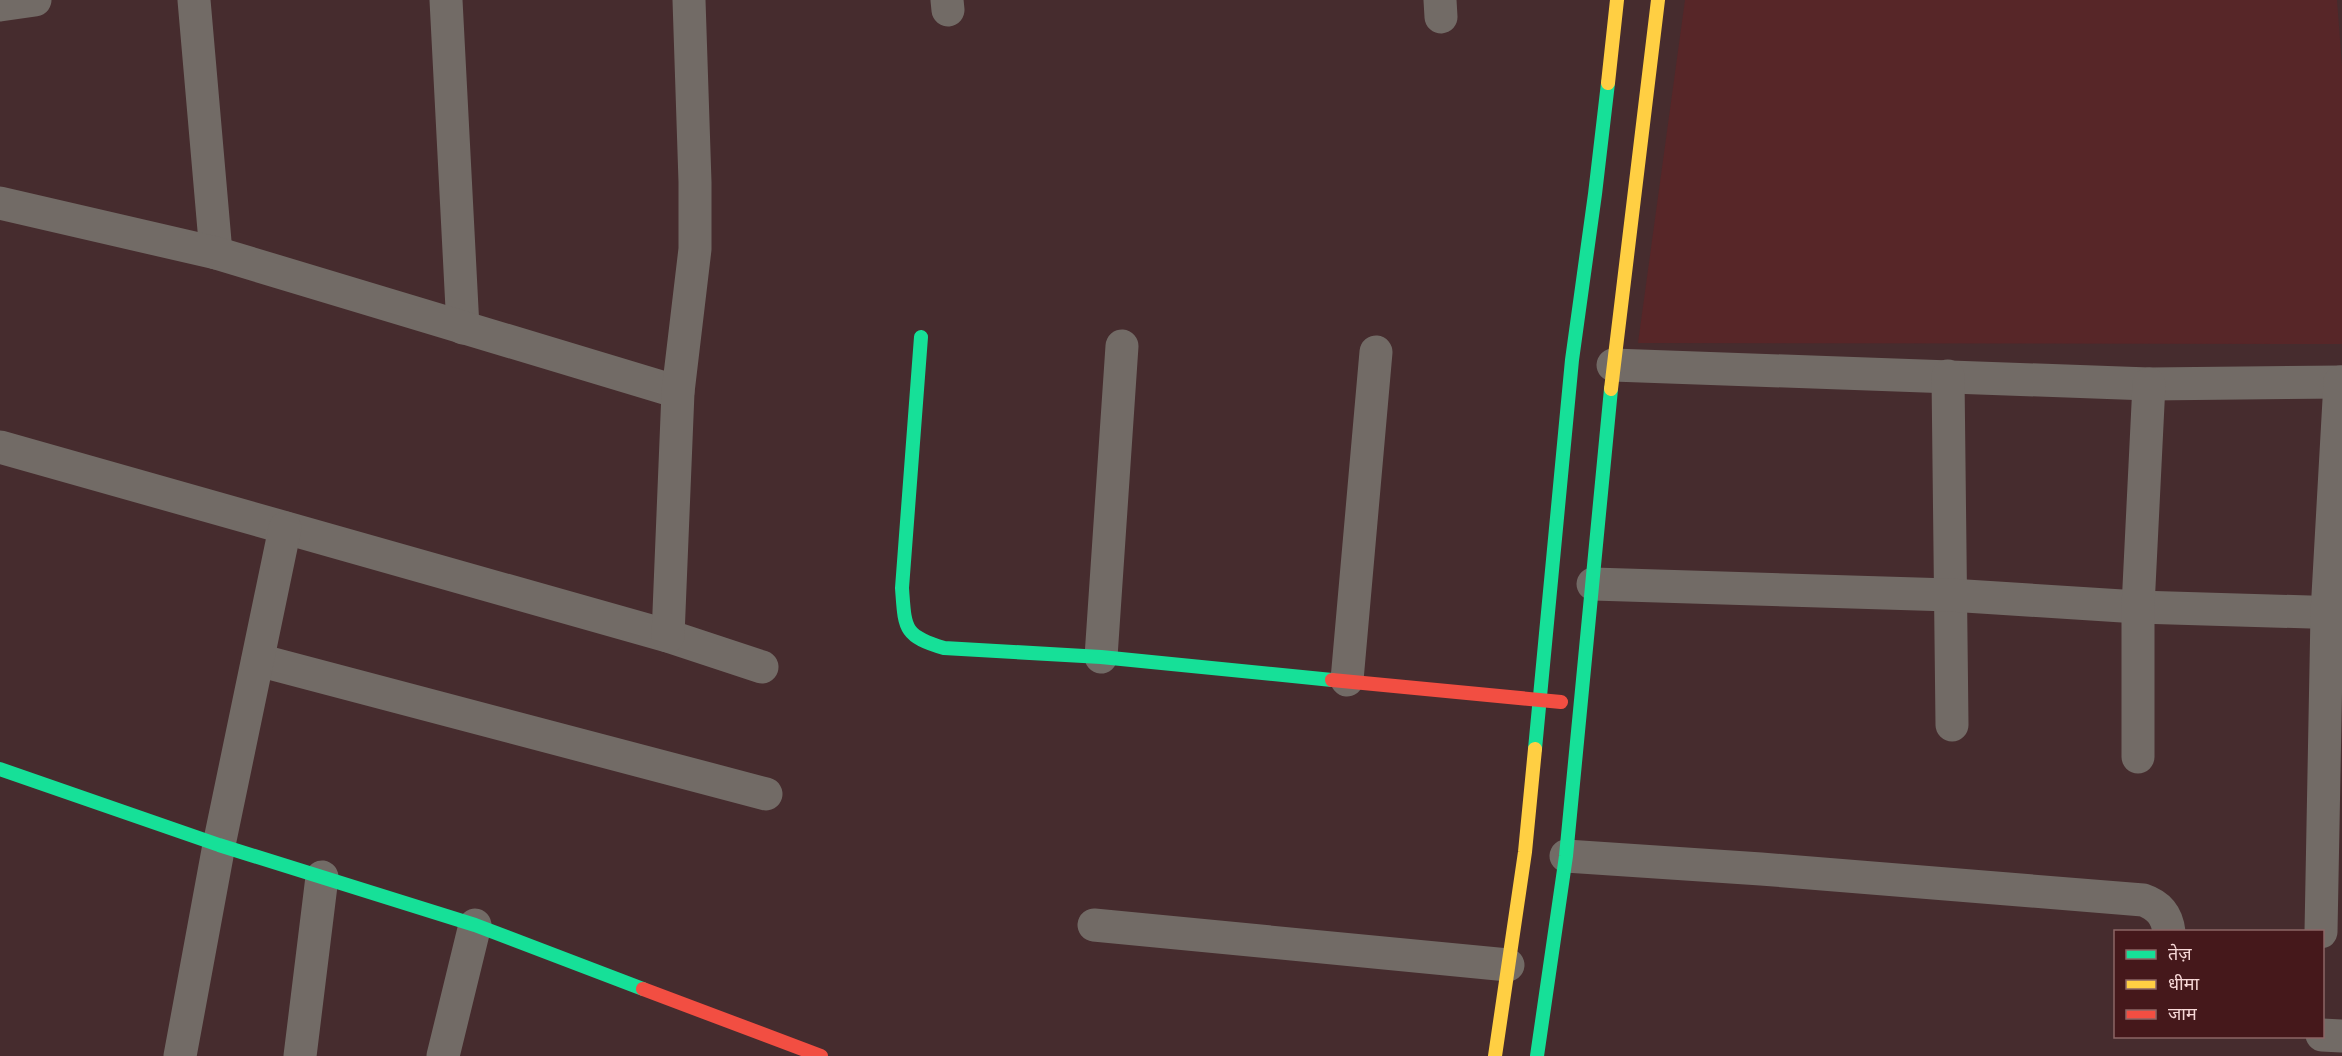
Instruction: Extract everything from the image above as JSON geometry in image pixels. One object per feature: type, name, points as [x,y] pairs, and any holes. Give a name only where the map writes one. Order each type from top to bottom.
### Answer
[{"type":"main road","points":[[1496,1056],[1525,852],[1572,360],[1617,0]]},
{"type":"main road","points":[[1537,1056],[1566,856],[1613,365],[1658,0]]},
{"type":"main road","points":[[921,337],[902,588],[905,623],[911,635],[922,642],[944,648],[1101,657],[1581,704]]},
{"type":"main road","points":[[0,769],[219,844],[475,925],[821,1056]]},
{"type":"street","points":[[0,5],[35,0]]},
{"type":"street","points":[[195,0],[216,253]]},
{"type":"street","points":[[446,0],[463,327]]},
{"type":"street","points":[[668,636],[678,392],[695,249],[695,182],[688,0]]},
{"type":"street","points":[[0,202],[216,253],[678,392]]},
{"type":"street","points":[[1101,657],[1122,346]]},
{"type":"street","points":[[1347,680],[1377,352]]},
{"type":"street","points":[[1613,365],[2148,384],[2341,382],[2321,930]]},
{"type":"street","points":[[1948,376],[1952,724]]},
{"type":"street","points":[[2138,757],[2138,607],[2148,384]]},
{"type":"street","points":[[0,447],[668,636],[762,667]]},
{"type":"street","points":[[180,1056],[219,844],[285,528]]},
{"type":"street","points":[[1593,584],[1950,595],[2138,607],[2334,613]]},
{"type":"street","points":[[258,660],[766,794]]},
{"type":"street","points":[[1566,856],[1761,869],[2143,900],[2154,904],[2161,911],[2168,923],[2169,930]]},
{"type":"street","points":[[300,1056],[322,877]]},
{"type":"street","points":[[443,1056],[475,925]]},
{"type":"street","points":[[1094,925],[1508,965]]},
{"type":"street","points":[[2324,1035],[2342,1036]]},
{"type":"shaded area","points":[[1685,0],[2337,0],[2342,66],[2342,344],[1638,343]]},
{"type":"traffic: fast","points":[[1535,749],[1572,360],[1608,83]]},
{"type":"traffic: fast","points":[[921,337],[902,588],[904,613],[913,634],[944,648],[1101,657],[1332,680]]},
{"type":"traffic: fast","points":[[1537,1056],[1566,856],[1611,389]]},
{"type":"traffic: fast","points":[[0,769],[219,845],[475,925],[643,989]]},
{"type":"traffic: slow","points":[[1608,83],[1617,0]]},
{"type":"traffic: slow","points":[[1611,389],[1658,0]]},
{"type":"traffic: slow","points":[[1495,1056],[1525,852],[1535,749]]},
{"type":"traffic: jam","points":[[1332,680],[1561,702]]},
{"type":"traffic: jam","points":[[643,989],[821,1056]]}]
